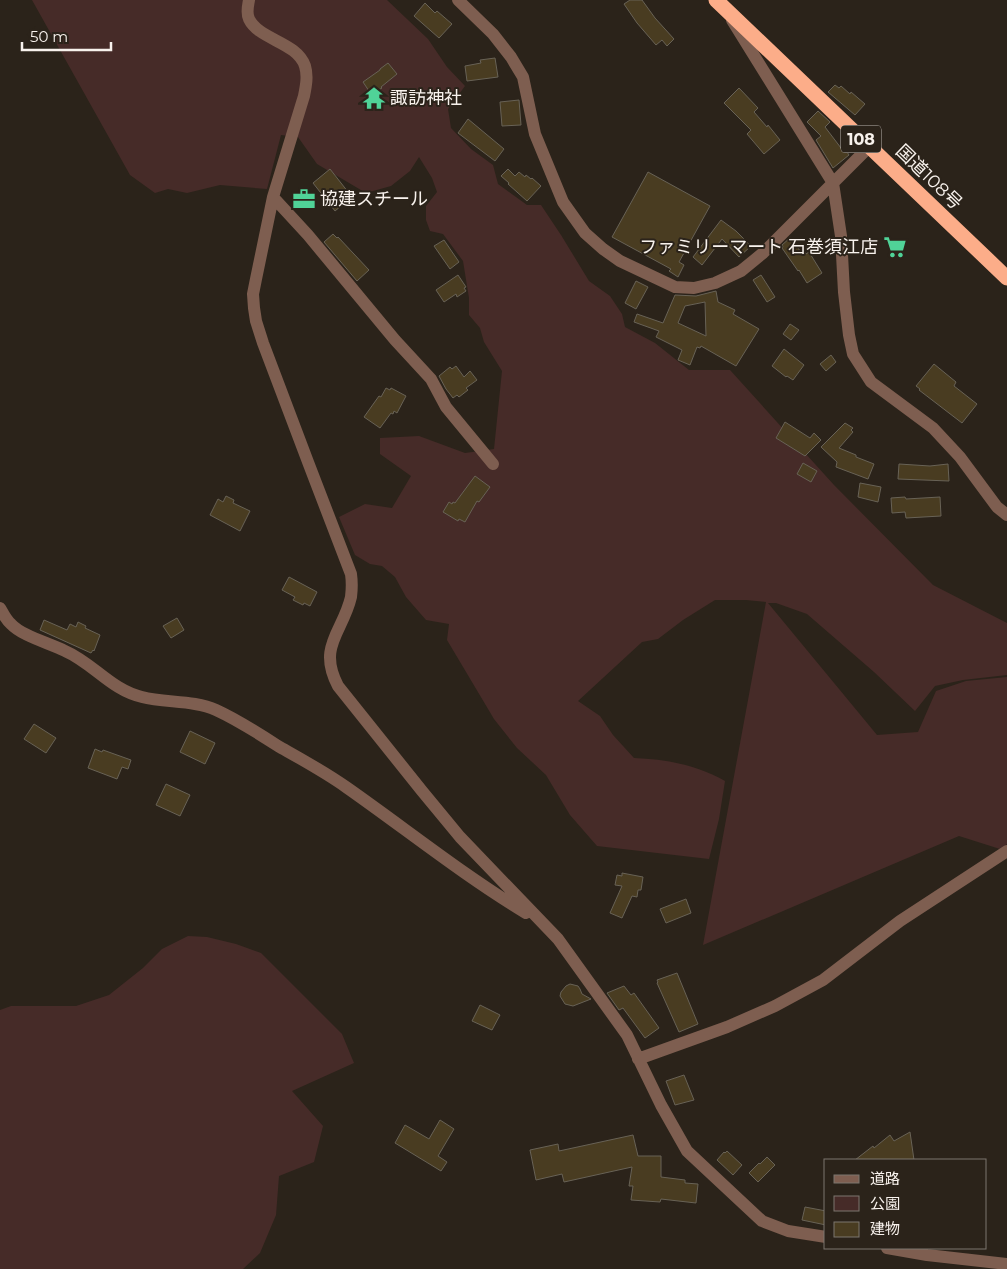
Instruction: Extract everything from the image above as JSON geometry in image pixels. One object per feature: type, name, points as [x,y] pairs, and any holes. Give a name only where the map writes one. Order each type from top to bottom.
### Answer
[{"type":"highway","name":"国道108号","points":[[721,5],[1007,278]]},
{"type":"street","points":[[249,0],[249,20],[260,31],[299,56],[303,61],[306,71],[307,80],[304,96],[273,197],[253,294],[256,321],[263,343],[351,574],[350,598],[333,639],[330,664],[338,686],[460,837],[558,939],[627,1035],[661,1105],[687,1151],[762,1221],[788,1231],[824,1237]]},
{"type":"street","points":[[458,0],[493,34],[511,57],[523,77],[535,134],[563,202],[585,233],[603,249],[620,260],[675,287],[694,288],[715,283],[741,272],[763,253],[870,146]]},
{"type":"street","points":[[721,5],[833,183],[841,236],[844,292],[853,354],[871,382],[933,428],[960,457],[997,507],[1007,515]]},
{"type":"street","points":[[273,197],[308,235],[395,340],[431,379],[446,407],[493,464]]},
{"type":"street","points":[[0,608],[11,624],[36,639],[66,651],[128,693],[144,698],[190,703],[214,708],[233,718],[344,786],[504,899],[541,922]]},
{"type":"street","points":[[638,1059],[727,1027],[774,1006],[823,980],[900,922],[1007,851]]},
{"type":"street","points":[[893,1249],[1007,1264]]},
{"type":"green space","points":[[32,0],[387,0],[428,39],[447,67],[465,86],[448,109],[451,128],[471,149],[493,165],[498,184],[527,205],[541,205],[589,281],[610,296],[622,314],[625,327],[655,343],[689,370],[730,370],[834,485],[933,585],[1007,623],[1007,675],[963,680],[935,686],[915,711],[874,672],[807,614],[776,603],[768,603],[877,735],[918,732],[936,691],[966,681],[1007,677],[1007,844],[1000,849],[959,836],[703,945],[766,602],[715,600],[683,620],[658,639],[642,642],[578,701],[600,716],[613,735],[634,758],[681,764],[714,775],[725,781],[719,819],[709,859],[597,846],[570,815],[546,775],[517,748],[494,719],[447,640],[449,624],[426,620],[406,597],[395,577],[382,566],[370,564],[355,555],[339,517],[365,504],[392,508],[411,476],[380,454],[380,438],[419,436],[465,453],[494,449],[502,371],[484,342],[480,328],[469,315],[469,298],[463,261],[443,234],[430,231],[426,220],[426,206],[437,192],[432,178],[419,157],[410,171],[391,186],[366,193],[317,164],[298,137],[281,135],[267,189],[220,185],[187,193],[168,189],[155,193],[130,175]]},
{"type":"green space","points":[[188,936],[207,937],[236,944],[261,953],[342,1034],[354,1063],[292,1091],[323,1126],[314,1162],[279,1176],[276,1215],[260,1253],[243,1269],[0,1269],[0,1010],[11,1006],[76,1006],[109,995],[143,968],[162,949]]},
{"type":"building","points":[[630,0],[642,0],[674,39],[667,46],[662,40],[656,45],[637,23],[624,4]]},
{"type":"building","points":[[425,3],[435,13],[437,11],[452,24],[439,38],[414,16]]},
{"type":"building","points":[[495,58],[498,77],[467,81],[465,66],[481,63],[480,60]]},
{"type":"building","points":[[388,63],[397,74],[382,88],[371,94],[363,82]]},
{"type":"building","points":[[835,85],[839,88],[841,86],[850,94],[851,92],[865,104],[855,115],[828,92]]},
{"type":"building","points":[[739,88],[758,108],[754,112],[780,140],[764,154],[747,134],[751,130],[724,103]]},
{"type":"building","points":[[519,100],[521,125],[502,126],[500,102]]},
{"type":"building","points":[[818,111],[830,122],[825,127],[841,148],[843,146],[849,155],[833,168],[816,140],[821,136],[807,122]]},
{"type":"building","points":[[468,119],[504,149],[495,161],[458,133]]},
{"type":"building","points":[[330,169],[352,197],[335,211],[313,183]]},
{"type":"building","points":[[508,169],[515,176],[519,172],[525,177],[526,175],[532,178],[541,186],[527,201],[501,176]]},
{"type":"building","points":[[648,172],[710,206],[679,262],[684,265],[678,277],[669,271],[671,269],[612,237]]},
{"type":"building","points":[[721,220],[736,231],[751,246],[739,257],[722,239],[702,265],[693,257]]},
{"type":"building","points":[[333,234],[369,270],[357,281],[324,242]]},
{"type":"building","points":[[791,237],[800,251],[803,249],[806,254],[809,252],[822,273],[807,283],[782,248],[782,245]]},
{"type":"building","points":[[444,240],[459,262],[450,269],[434,246]]},
{"type":"building","points":[[458,275],[466,287],[464,288],[466,291],[457,297],[456,294],[444,302],[436,290]]},
{"type":"building","points":[[761,275],[775,297],[767,302],[753,280]]},
{"type":"building","points":[[636,281],[648,287],[636,309],[625,303]]},
{"type":"building","points":[[716,291],[718,302],[735,310],[733,314],[759,329],[736,366],[701,346],[700,348],[697,347],[690,365],[678,360],[682,350],[656,337],[659,331],[634,322],[637,314],[663,323],[675,295],[696,296]],"holes":[[[705,302],[706,336],[678,323],[685,306]]]},
{"type":"building","points":[[790,324],[799,330],[791,340],[783,334]]},
{"type":"building","points":[[784,349],[804,365],[793,380],[772,366]]},
{"type":"building","points":[[831,355],[836,362],[826,371],[820,364]]},
{"type":"building","points":[[934,364],[956,382],[954,386],[977,404],[962,423],[916,386]]},
{"type":"building","points":[[456,366],[464,377],[470,371],[477,380],[466,388],[468,390],[459,397],[457,395],[453,398],[439,376],[450,367],[452,369]]},
{"type":"building","points":[[386,388],[390,390],[391,388],[406,396],[397,413],[394,411],[393,414],[391,413],[380,428],[364,417]]},
{"type":"building","points":[[785,422],[810,438],[814,433],[821,440],[805,456],[776,438]]},
{"type":"building","points":[[845,423],[853,428],[851,430],[853,432],[839,448],[874,464],[868,479],[836,467],[837,462],[821,447]]},
{"type":"building","points":[[803,463],[817,471],[811,482],[797,474]]},
{"type":"building","points":[[899,464],[930,466],[948,464],[949,481],[898,479]]},
{"type":"building","points":[[475,476],[490,487],[479,502],[477,501],[465,522],[459,519],[458,521],[443,512],[449,502],[455,503]]},
{"type":"building","points":[[860,483],[881,487],[878,502],[858,497]]},
{"type":"building","points":[[226,496],[234,500],[233,503],[250,511],[240,531],[210,515],[218,499],[223,502]]},
{"type":"building","points":[[905,497],[906,499],[940,497],[941,516],[906,518],[905,512],[892,513],[891,498]]},
{"type":"building","points":[[289,577],[317,592],[310,606],[293,600],[295,597],[282,590]]},
{"type":"building","points":[[177,618],[184,630],[171,638],[163,626]]},
{"type":"building","points":[[44,620],[67,630],[70,624],[76,627],[78,622],[86,626],[85,628],[100,635],[94,651],[91,653],[40,630]]},
{"type":"building","points":[[34,724],[56,738],[46,753],[24,739]]},
{"type":"building","points":[[190,731],[215,743],[205,764],[180,752]]},
{"type":"building","points":[[95,749],[131,760],[128,769],[122,767],[117,779],[88,768]]},
{"type":"building","points":[[166,784],[190,795],[180,816],[156,805]]},
{"type":"building","points":[[622,873],[643,877],[641,890],[638,890],[637,897],[632,896],[622,918],[610,913],[622,886],[615,885],[617,875],[622,876]]},
{"type":"building","points":[[686,899],[691,913],[666,923],[660,909]]},
{"type":"building","points":[[677,973],[698,1024],[679,1032],[657,983],[657,980]]},
{"type":"building","points":[[570,984],[578,986],[582,994],[591,999],[573,1006],[565,1004],[560,996],[561,992]]},
{"type":"building","points":[[624,986],[631,995],[634,993],[659,1028],[645,1038],[623,1008],[619,1010],[607,993]]},
{"type":"building","points":[[480,1005],[500,1015],[492,1030],[472,1021]]},
{"type":"building","points":[[684,1075],[694,1100],[675,1105],[666,1081]]},
{"type":"building","points":[[440,1120],[454,1129],[438,1156],[447,1162],[441,1171],[395,1143],[405,1125],[429,1139]]},
{"type":"building","points":[[910,1132],[914,1159],[856,1159],[890,1135],[894,1141]]},
{"type":"building","points":[[633,1135],[638,1156],[661,1156],[661,1177],[685,1180],[685,1183],[698,1184],[696,1203],[661,1199],[660,1202],[631,1200],[633,1186],[629,1186],[632,1167],[564,1182],[562,1174],[536,1180],[530,1150],[558,1144],[559,1151]]},
{"type":"building","points":[[727,1151],[742,1165],[733,1175],[717,1160]]},
{"type":"building","points":[[767,1157],[775,1165],[758,1182],[749,1173]]},
{"type":"building","points":[[805,1207],[824,1211],[824,1225],[802,1220]]},
{"type":"place","name":"諏訪神社","points":[[374,98]]},
{"type":"place","name":"協建スチール","points":[[304,199]]},
{"type":"place","name":"ファミリーマート 石巻須江店","points":[[895,247]]}]
